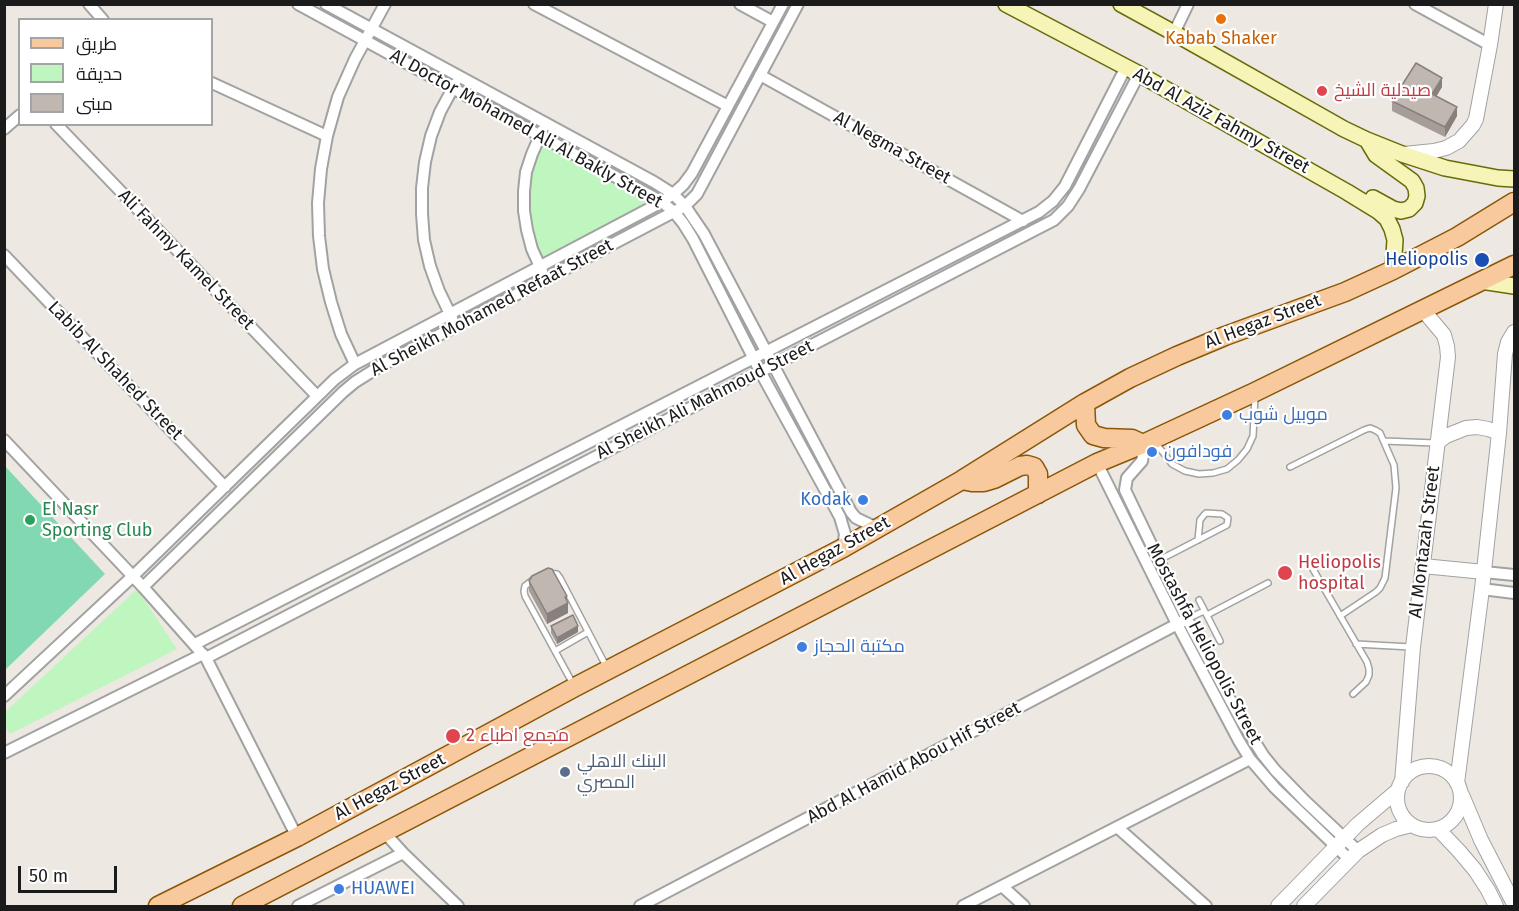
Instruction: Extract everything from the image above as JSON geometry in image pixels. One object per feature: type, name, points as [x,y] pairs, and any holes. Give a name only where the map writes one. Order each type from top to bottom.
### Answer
[{"type":"main road","name":"Abd Al Aziz Fahmy Street","points":[[1006,4],[1132,71],[1378,211],[1392,229],[1395,240],[1393,270]]},
{"type":"main road","points":[[1121,4],[1367,140],[1444,168],[1515,179]]},
{"type":"main road","points":[[1347,192],[1367,195],[1401,211],[1409,209],[1418,196],[1412,181],[1376,155],[1367,140]]},
{"type":"main road","name":"Al Hegaz Street","points":[[158,906],[297,837],[575,687],[843,548],[962,480],[1085,402],[1130,378],[1225,336],[1345,292],[1456,237],[1515,202]]},
{"type":"main road","name":"Al Hegaz Street","points":[[242,906],[1097,463],[1255,392],[1515,265]]},
{"type":"main road","points":[[1481,281],[1515,286]]},
{"type":"main road","points":[[1085,402],[1086,425],[1093,435],[1148,442]]},
{"type":"main road","points":[[962,480],[984,482],[1027,465],[1034,467],[1038,474],[1038,494]]},
{"type":"street","points":[[88,4],[101,18]]},
{"type":"street","name":"Al Doctor Mohamed Ali Al Bakly Street","points":[[298,4],[662,202],[674,212],[693,239],[753,359],[840,517],[845,534],[843,548]]},
{"type":"street","name":"Al Doctor Mohamed Ali Al Bakly Street","points":[[326,4],[673,194],[685,206],[704,234],[851,512],[856,518],[877,528]]},
{"type":"street","points":[[355,364],[330,302],[319,236],[318,203],[321,169],[332,116],[342,87],[385,4]]},
{"type":"street","points":[[534,4],[728,106]]},
{"type":"street","points":[[740,4],[773,22]]},
{"type":"street","name":"Al Sheikh Mohamed Refaat Street","points":[[4,696],[133,576],[335,379],[355,364],[662,202],[673,194],[692,173],[783,4]]},
{"type":"street","name":"Al Sheikh Mohamed Refaat Street","points":[[143,586],[343,392],[368,373],[685,206],[697,194],[798,4]]},
{"type":"street","points":[[1174,33],[1188,4]]},
{"type":"street","points":[[1415,4],[1490,45]]},
{"type":"street","points":[[1402,154],[1446,148],[1460,141],[1469,131],[1476,119],[1496,4]]},
{"type":"street","name":"Al Sheikh Ali Mahmoud Street","points":[[195,644],[1039,212],[1053,201],[1065,186],[1132,71]]},
{"type":"street","name":"Al Sheikh Ali Mahmoud Street","points":[[4,753],[204,656],[1054,220],[1068,206],[1079,189],[1132,71]]},
{"type":"street","name":"Al Negma Street","points":[[760,75],[1023,221]]},
{"type":"street","points":[[457,326],[439,291],[430,266],[422,214],[422,188],[425,162],[432,136],[440,112],[459,76]]},
{"type":"street","points":[[213,83],[327,136]]},
{"type":"street","points":[[4,129],[18,117]]},
{"type":"street","points":[[546,124],[526,172],[524,211],[526,230],[532,249],[547,279]]},
{"type":"street","name":"Ali Fahmy Kamel Street","points":[[58,126],[317,396]]},
{"type":"street","name":"Labib Al Shahed Street","points":[[4,255],[225,487]]},
{"type":"street","name":"Al Montazah Street","points":[[1400,786],[1413,647],[1448,357],[1444,335],[1423,310]]},
{"type":"street","points":[[1400,786],[1397,800],[1399,810],[1404,818],[1420,829],[1438,829],[1446,825],[1452,820],[1460,806],[1458,787],[1484,572],[1505,354],[1508,342],[1515,332]]},
{"type":"street","points":[[1437,443],[1446,436],[1466,428],[1477,427],[1498,433]]},
{"type":"street","points":[[4,441],[143,586],[204,656],[297,837]]},
{"type":"street","name":"Mostashfa Heliopolis Street","points":[[1148,442],[1142,461],[1128,478],[1125,490],[1159,560],[1182,622],[1263,755],[1353,855]]},
{"type":"street","name":"Mostashfa Heliopolis Street","points":[[1097,463],[1182,622],[1239,741],[1250,759],[1275,789],[1340,842]]},
{"type":"street","points":[[1423,566],[1515,575]]},
{"type":"street","points":[[1482,589],[1515,592]]},
{"type":"street","name":"Abd Al Hamid Abou Hif Street","points":[[640,906],[1182,622]]},
{"type":"street","points":[[963,906],[1250,759]]},
{"type":"street","points":[[1278,906],[1340,842],[1400,786],[1412,771],[1433,767],[1447,772],[1458,787],[1481,840],[1515,904]]},
{"type":"street","points":[[1304,906],[1353,855],[1382,835],[1412,825]]},
{"type":"street","points":[[1117,827],[1206,906]]},
{"type":"street","points":[[1438,829],[1475,870],[1496,906]]},
{"type":"street","points":[[384,832],[458,906]]},
{"type":"street","points":[[298,906],[404,853]]},
{"type":"street","points":[[1002,886],[1024,906]]},
{"type":"lane","points":[[1148,442],[1172,464],[1185,471],[1199,474],[1227,469],[1243,455],[1252,436],[1255,392]]},
{"type":"lane","points":[[1290,467],[1370,428],[1380,433],[1394,465],[1396,481],[1385,578],[1376,592],[1340,616]]},
{"type":"lane","points":[[1384,441],[1437,443]]},
{"type":"lane","points":[[1159,560],[1198,540],[1227,525],[1228,518],[1222,514],[1206,513],[1200,520],[1198,540]]},
{"type":"lane","points":[[1310,564],[1369,669],[1366,682],[1353,694]]},
{"type":"lane","points":[[575,687],[525,596],[525,586],[529,582],[547,573],[557,574],[608,670]]},
{"type":"lane","points":[[1182,622],[1268,583]]},
{"type":"lane","points":[[1199,600],[1220,641]]},
{"type":"lane","points":[[570,617],[579,613]]},
{"type":"lane","points":[[544,631],[553,627]]},
{"type":"lane","points":[[555,651],[588,632]]},
{"type":"lane","points":[[1356,644],[1413,647]]},
{"type":"green space","points":[[540,136],[662,202],[540,266],[524,191]]},
{"type":"green space","name":"El Nasr Sporting Club","points":[[5,466],[105,574],[5,670]]},
{"type":"green space","points":[[137,589],[177,649],[10,734],[5,726],[5,712]]},
{"type":"building","points":[[1416,63],[1442,78],[1432,94],[1457,107],[1445,127],[1392,101]]},
{"type":"building","points":[[548,568],[552,569],[567,596],[565,597],[568,603],[547,614],[529,581],[532,576]]},
{"type":"building","points":[[573,615],[578,626],[557,638],[551,626]]},
{"type":"place","name":"Kabab Shaker","points":[[1221,19]]},
{"type":"place","name":"صيدلية الشيخ","points":[[1322,91]]},
{"type":"place","name":"Heliopolis","points":[[1482,260]]},
{"type":"place","name":"موبيل شوب","points":[[1227,415]]},
{"type":"place","name":"فودافون","points":[[1152,452]]},
{"type":"place","name":"Kodak","points":[[863,500]]},
{"type":"place","name":"El Nasr Sporting Club","points":[[30,520]]},
{"type":"place","name":"Heliopolis hospital","points":[[1285,573]]},
{"type":"place","name":"مكتبة الحجاز","points":[[802,647]]},
{"type":"place","name":"مجمع اطباء 2","points":[[453,736]]},
{"type":"place","name":"البنك الاهلي المصري","points":[[565,772]]},
{"type":"place","name":"HUAWEI","points":[[339,889]]}]
